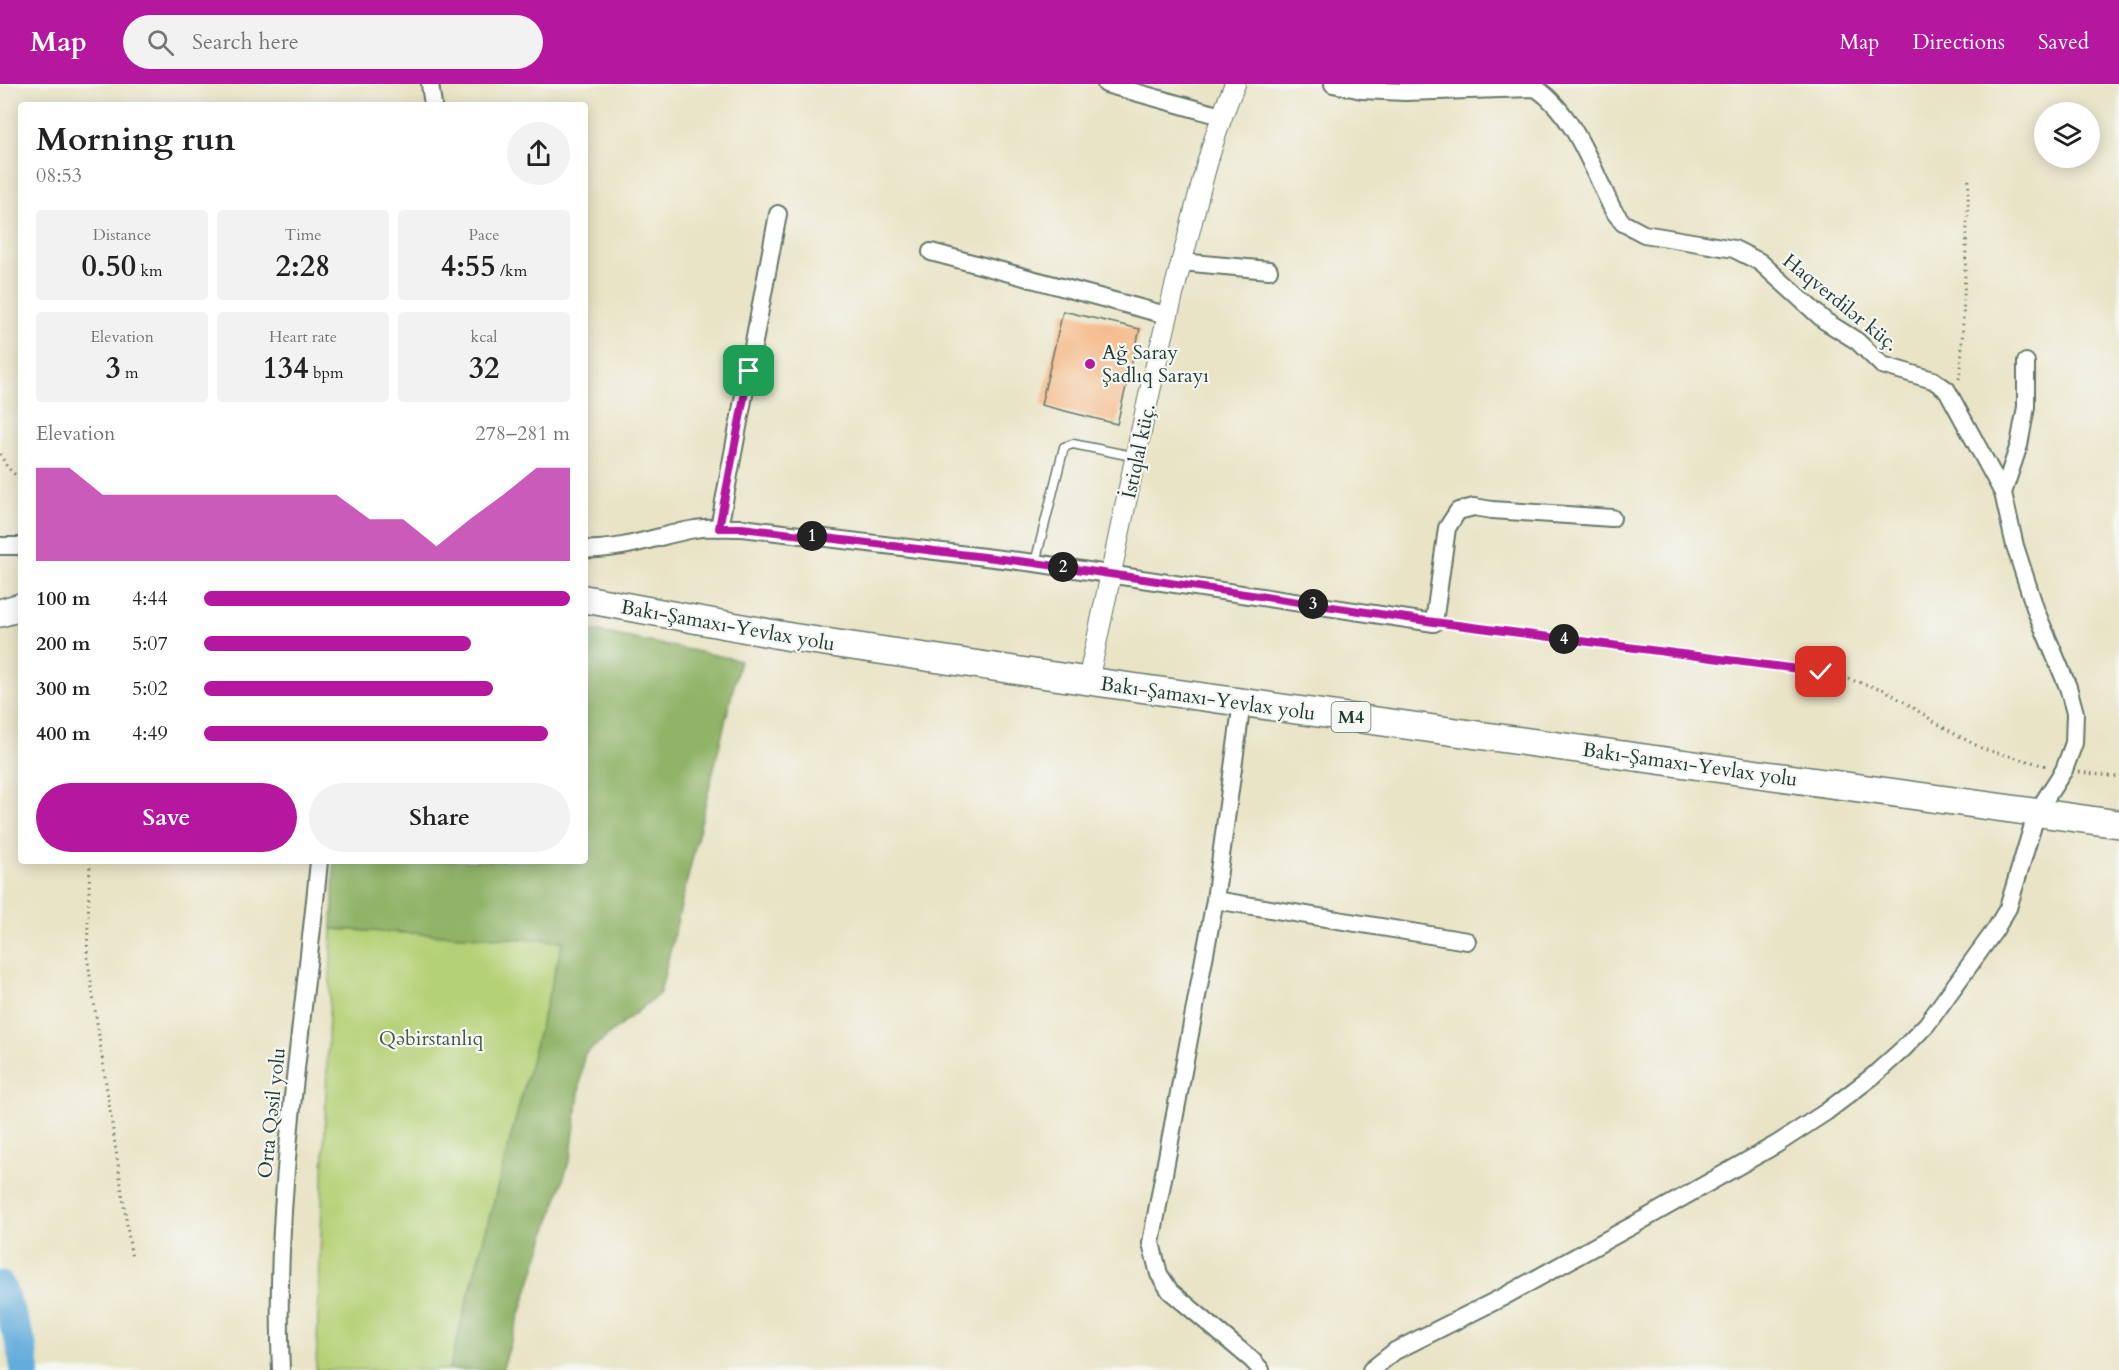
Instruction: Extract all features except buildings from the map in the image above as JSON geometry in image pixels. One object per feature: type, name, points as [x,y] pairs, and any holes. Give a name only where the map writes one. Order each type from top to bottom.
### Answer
[{"type":"highway","name":"Bakı-Şamaxı-Yevlax yolu","points":[[588,600],[791,637],[1088,681],[2119,824]]},
{"type":"highway","points":[[0,613],[18,609]]},
{"type":"street","points":[[430,84],[433,102]]},
{"type":"street","points":[[1106,84],[1221,116]]},
{"type":"street","name":"İstiqlal küç.","points":[[1088,681],[1166,315],[1207,162],[1221,116],[1235,84]]},
{"type":"street","name":"Haqverdilər küç.","points":[[1333,84],[1362,90],[1405,92],[1474,91],[1528,86],[1536,88],[1548,96],[1563,113],[1613,210],[1623,223],[1644,234],[1734,249],[1748,254],[1760,262],[1825,321],[1857,341],[1882,365],[1933,380],[1947,390]]},
{"type":"street","points":[[719,528],[778,214]]},
{"type":"street","points":[[931,252],[1166,315]]},
{"type":"street","points":[[1181,262],[1269,270]]},
{"type":"street","points":[[2003,493],[2019,445],[2026,407],[2026,362]]},
{"type":"street","points":[[1371,1370],[1395,1351],[1503,1297],[1777,1144],[1826,1112],[1905,1048],[1926,1024],[1995,930],[2008,908],[2037,812],[2064,770],[2074,743],[2075,713],[2068,687],[2036,611],[2015,546],[2003,493],[1947,390]]},
{"type":"street","points":[[588,549],[620,547],[697,528],[742,528],[1035,563],[1434,622],[1447,528],[1458,511],[1474,507],[1612,518]]},
{"type":"street","points":[[0,546],[18,546]]},
{"type":"street","points":[[1242,702],[1215,900],[1151,1243],[1159,1274],[1170,1291],[1252,1360],[1260,1370]]},
{"type":"street","name":"Orta Qəsil yolu","points":[[281,1370],[281,1261],[285,1170],[319,864]]},
{"type":"street","points":[[1215,900],[1467,941]]},
{"type":"lane","points":[[1035,563],[1064,447],[1073,444],[1137,457]]},
{"type":"path","points":[[1947,390],[1958,383],[1961,368],[1969,178]]},
{"type":"path","points":[[0,454],[7,467],[18,477]]},
{"type":"path","points":[[1434,622],[1821,672],[1885,690],[1946,729],[1983,749],[2064,770],[2119,777]]},
{"type":"path","points":[[90,864],[87,955],[132,1259]]},
{"type":"green space","points":[[588,630],[740,660],[660,993],[584,1055],[571,1155],[502,1370],[449,1370],[563,941],[332,929],[334,864],[588,864]]},
{"type":"green space","name":"Qəbirstanlıq","points":[[332,929],[563,941],[449,1370],[316,1370]]},
{"type":"waterway","points":[[0,1286],[21,1343],[25,1370]]},
{"type":"place","name":"Ağ Saray Şadlıq Sarayı","points":[[1090,364]]},
{"type":"route","points":[[749,371],[719,528],[742,528],[1035,563],[1434,622],[1821,672]]}]
